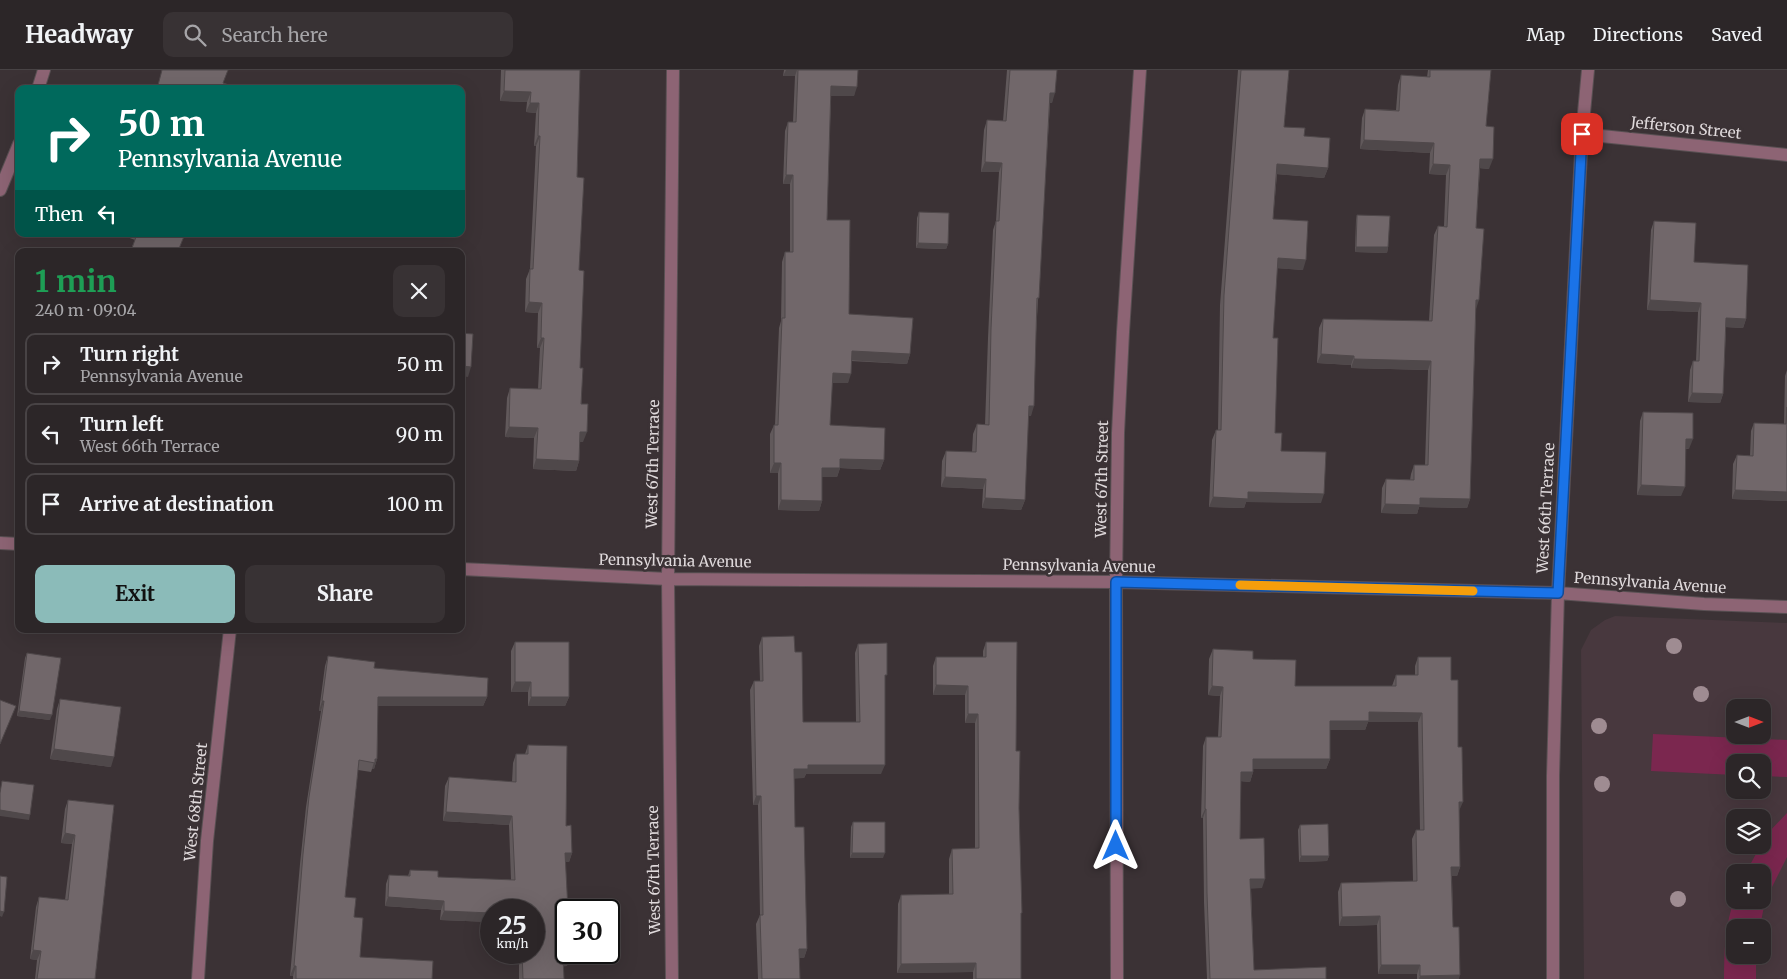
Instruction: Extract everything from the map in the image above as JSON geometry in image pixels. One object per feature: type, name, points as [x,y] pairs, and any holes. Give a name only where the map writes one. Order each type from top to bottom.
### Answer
[{"type":"street","points":[[39,85],[44,70]]},
{"type":"street","name":"West 67th Terrace","points":[[672,979],[668,579],[673,70]]},
{"type":"street","name":"West 67th Street","points":[[1116,979],[1118,433],[1140,70]]},
{"type":"street","name":"West 66th Terrace","points":[[1553,979],[1553,776],[1558,593],[1582,134],[1588,70]]},
{"type":"street","name":"Jefferson Street","points":[[1582,134],[1787,155]]},
{"type":"street","points":[[0,190],[15,154]]},
{"type":"street","points":[[0,543],[15,544]]},
{"type":"street","name":"Pennsylvania Avenue","points":[[465,569],[668,579],[1116,582],[1558,593],[1704,604],[1787,607]]},
{"type":"street","name":"West 68th Street","points":[[198,979],[207,841],[230,633]]},
{"type":"shaded area","points":[[1615,616],[1787,623],[1787,979],[1584,979],[1581,650],[1591,630],[1605,620]]},
{"type":"shaded area","points":[[1653,734],[1726,737],[1726,744],[1771,744],[1771,739],[1787,740],[1787,777],[1771,776],[1771,754],[1726,754],[1726,775],[1651,771]]},
{"type":"shaded area","points":[[1787,813],[1787,857],[1771,889],[1771,864],[1750,864],[1756,854],[1771,854],[1771,830]]},
{"type":"shaded area","points":[[1732,909],[1763,909],[1762,919],[1729,919]]},
{"type":"shaded area","points":[[1726,938],[1726,964],[1756,964],[1756,979],[1724,979]]},
{"type":"building","points":[[162,70],[228,70],[223,83],[229,85],[158,85]]},
{"type":"building","points":[[505,70],[580,70],[577,177],[584,178],[579,270],[584,271],[580,368],[583,368],[581,404],[588,404],[587,432],[580,432],[579,461],[536,459],[538,428],[509,427],[510,388],[541,389],[544,338],[541,338],[542,303],[529,302],[530,269],[533,269],[540,136],[538,136],[539,103],[530,103],[531,92],[504,91]]},
{"type":"building","points":[[798,70],[858,70],[857,87],[831,86],[827,220],[850,220],[849,314],[913,318],[910,354],[852,351],[851,374],[833,373],[830,425],[885,428],[884,460],[840,459],[840,468],[822,468],[822,501],[781,500],[781,463],[774,463],[774,425],[778,425],[782,318],[785,318],[785,252],[793,252],[793,175],[786,175],[788,122],[796,122]]},
{"type":"building","points":[[1010,70],[1057,70],[1055,93],[1050,93],[1039,298],[1037,298],[1034,406],[1029,406],[1025,500],[985,498],[986,479],[945,477],[946,451],[976,452],[977,424],[989,425],[996,221],[999,221],[1002,163],[985,162],[987,120],[1006,121]]},
{"type":"building","points":[[1241,70],[1289,70],[1284,127],[1305,128],[1304,136],[1330,138],[1328,168],[1277,164],[1273,219],[1308,221],[1306,260],[1278,258],[1273,338],[1278,338],[1275,433],[1282,433],[1281,451],[1326,452],[1324,494],[1248,492],[1248,499],[1213,497],[1216,430],[1221,430],[1224,295]]},
{"type":"building","points":[[1430,70],[1491,70],[1486,126],[1494,127],[1493,159],[1480,159],[1476,228],[1484,229],[1479,300],[1476,300],[1470,499],[1420,498],[1420,505],[1385,504],[1386,479],[1414,480],[1414,465],[1428,465],[1431,361],[1354,359],[1354,356],[1321,354],[1323,319],[1432,321],[1438,226],[1447,227],[1450,165],[1433,164],[1434,143],[1364,140],[1365,109],[1399,111],[1401,75],[1430,77]]},
{"type":"building","points":[[919,212],[949,213],[948,244],[918,243]]},
{"type":"building","points":[[1357,215],[1390,216],[1388,247],[1356,247]]},
{"type":"building","points":[[1654,221],[1696,223],[1694,262],[1748,265],[1746,319],[1726,318],[1723,394],[1692,393],[1693,361],[1699,361],[1701,303],[1650,300]]},
{"type":"building","points":[[136,237],[184,237],[179,248],[132,248]]},
{"type":"building","points":[[465,333],[473,334],[471,367],[465,366]]},
{"type":"building","points":[[1787,407],[1787,492],[1735,490],[1737,455],[1753,456],[1754,423],[1786,424]]},
{"type":"building","points":[[1643,412],[1693,413],[1693,439],[1686,439],[1685,487],[1641,485]]},
{"type":"building","points":[[794,636],[795,652],[802,652],[803,722],[860,722],[858,644],[887,643],[885,765],[808,765],[808,769],[794,769],[795,827],[804,827],[807,949],[799,949],[800,979],[762,979],[760,915],[763,915],[761,796],[756,796],[754,681],[763,681],[762,637]]},
{"type":"building","points":[[515,642],[569,642],[569,697],[531,697],[531,682],[515,682]]},
{"type":"building","points":[[986,642],[1017,642],[1016,751],[1020,751],[1021,979],[976,979],[976,963],[901,964],[901,895],[953,894],[952,849],[979,848],[978,714],[968,714],[968,686],[936,685],[936,657],[986,657]]},
{"type":"building","points":[[1213,649],[1253,651],[1253,659],[1296,660],[1295,686],[1396,686],[1396,675],[1418,675],[1418,657],[1451,657],[1451,680],[1458,680],[1458,747],[1462,747],[1463,802],[1459,802],[1460,867],[1451,867],[1453,927],[1459,927],[1460,975],[1420,976],[1420,965],[1381,965],[1380,916],[1342,917],[1341,883],[1417,881],[1416,830],[1424,830],[1422,713],[1369,712],[1369,721],[1330,721],[1330,759],[1253,759],[1253,772],[1241,772],[1240,839],[1264,838],[1265,879],[1250,879],[1254,970],[1326,967],[1326,979],[1210,979],[1205,809],[1206,737],[1221,737],[1223,687],[1212,686]]},
{"type":"building","points":[[27,653],[61,658],[52,715],[19,711]]},
{"type":"building","points":[[328,656],[375,662],[374,668],[488,678],[487,697],[378,697],[377,759],[375,759],[375,763],[359,760],[345,897],[356,898],[354,917],[363,918],[360,957],[433,961],[432,979],[296,979],[296,966],[294,966],[303,854],[309,797],[324,701],[322,701]]},
{"type":"building","points":[[60,699],[121,707],[114,757],[54,749]]},
{"type":"building","points":[[0,700],[16,706],[0,744]]},
{"type":"building","points":[[528,745],[567,746],[566,826],[571,825],[572,853],[565,853],[567,899],[555,899],[555,964],[563,964],[564,979],[523,979],[522,964],[545,964],[545,899],[480,899],[480,913],[444,911],[444,901],[388,897],[389,875],[410,876],[410,870],[438,871],[438,877],[515,880],[512,816],[446,812],[449,777],[516,782],[516,754],[528,754]]},
{"type":"building","points":[[2,781],[34,785],[30,815],[0,810]]},
{"type":"building","points":[[68,800],[114,805],[95,979],[37,979],[41,951],[33,950],[39,897],[68,900],[75,835],[65,833]]},
{"type":"building","points":[[853,822],[885,822],[885,853],[852,853]]},
{"type":"building","points":[[1328,824],[1329,856],[1301,856],[1300,825]]},
{"type":"building","points":[[0,876],[7,877],[4,912],[0,911]]},
{"type":"slow traffic","points":[[1240,585],[1473,591]]},
{"type":"route","points":[[1116,846],[1116,582],[1558,593],[1582,134]]}]
